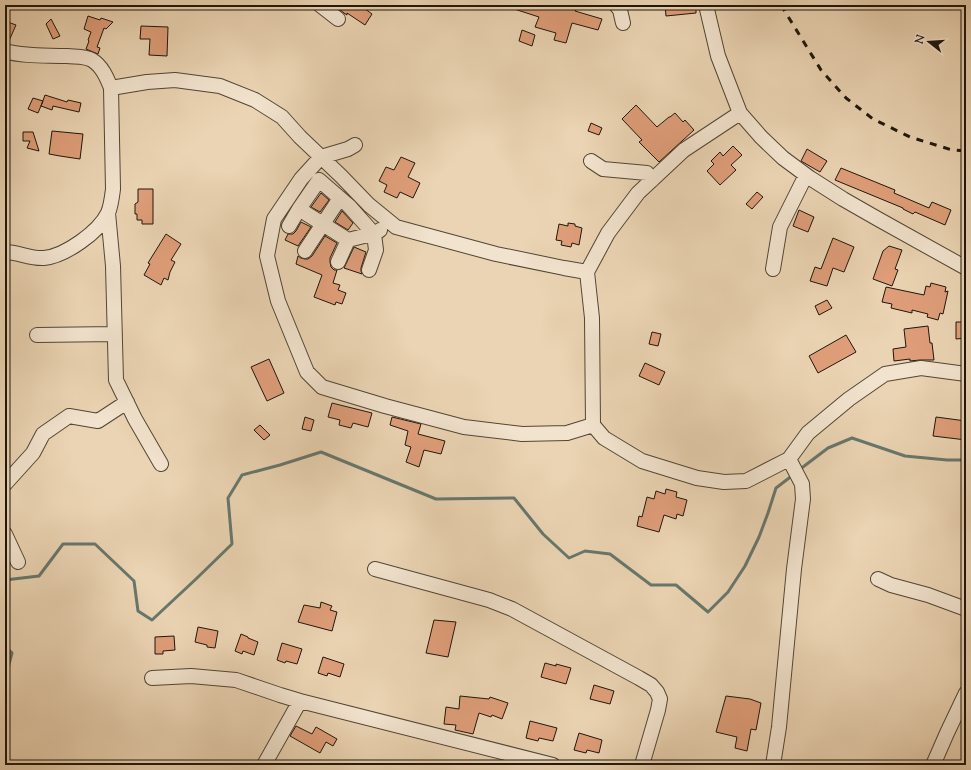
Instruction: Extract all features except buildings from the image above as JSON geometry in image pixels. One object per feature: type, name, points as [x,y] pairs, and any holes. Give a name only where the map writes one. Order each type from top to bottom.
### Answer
[{"type":"street","points":[[320,5],[338,19]]},
{"type":"street","points":[[616,5],[620,10],[623,22]]},
{"type":"street","points":[[706,5],[718,56],[740,114],[761,137],[783,158],[806,175],[849,202],[966,268]]},
{"type":"street","points":[[5,51],[14,54],[79,57],[93,60],[100,67],[111,88],[113,125],[113,189],[108,213],[113,266],[116,380],[161,464]]},
{"type":"street","points":[[111,88],[147,82],[175,80],[220,86],[255,100],[282,117],[300,137],[369,205],[396,227],[496,254],[587,272]]},
{"type":"street","points":[[740,114],[684,150],[638,193],[608,233],[587,272],[592,318],[593,425],[604,438],[642,461],[697,478],[724,482],[746,481],[789,459],[808,433],[849,399],[885,374],[921,368],[966,374]]},
{"type":"street","points":[[355,145],[348,149],[321,158],[301,179],[274,218],[267,256],[278,301],[307,372],[322,387],[385,406],[464,427],[522,434],[567,434],[593,425]]},
{"type":"street","points":[[591,161],[603,169],[647,173],[652,180]]},
{"type":"street","points":[[773,269],[780,227],[806,175]]},
{"type":"street","points":[[289,226],[319,180],[349,206],[374,234],[376,250],[369,270]]},
{"type":"street","points":[[305,251],[340,198]]},
{"type":"street","points":[[299,209],[348,240],[374,234],[391,223]]},
{"type":"street","points":[[5,252],[31,258],[44,258],[58,255],[73,247],[88,236],[108,213]]},
{"type":"street","points":[[338,262],[348,240]]},
{"type":"street","points":[[37,335],[115,334]]},
{"type":"street","points":[[5,484],[33,453],[43,434],[69,416],[98,421],[127,402]]},
{"type":"street","points":[[773,765],[779,727],[794,569],[803,499],[802,484],[789,459]]},
{"type":"street","points":[[5,534],[18,562]]},
{"type":"street","points":[[376,569],[489,600],[512,608],[651,685],[657,692],[660,699],[642,765]]},
{"type":"street","points":[[878,579],[891,585],[928,595],[966,609]]},
{"type":"street","points":[[152,678],[191,676],[236,680],[300,701],[553,765]]},
{"type":"street","points":[[933,765],[966,693]]},
{"type":"street","points":[[264,765],[300,701]]},
{"type":"waterway","points":[[799,470],[828,448],[852,438],[905,456],[947,460],[966,460]]},
{"type":"waterway","points":[[5,580],[39,576],[63,544],[95,544],[134,581],[138,611],[152,620],[232,544],[228,498],[242,475],[321,452],[436,499],[514,498],[543,534],[569,558],[585,551],[610,554],[651,585],[676,585],[708,612],[728,592],[745,566],[759,537],[776,488],[793,475]]},
{"type":"waterway","points":[[5,647],[12,653],[5,679]]},
{"type":"railway","points":[[781,5],[821,70],[846,98],[873,119],[910,137],[952,150],[966,151]]}]
